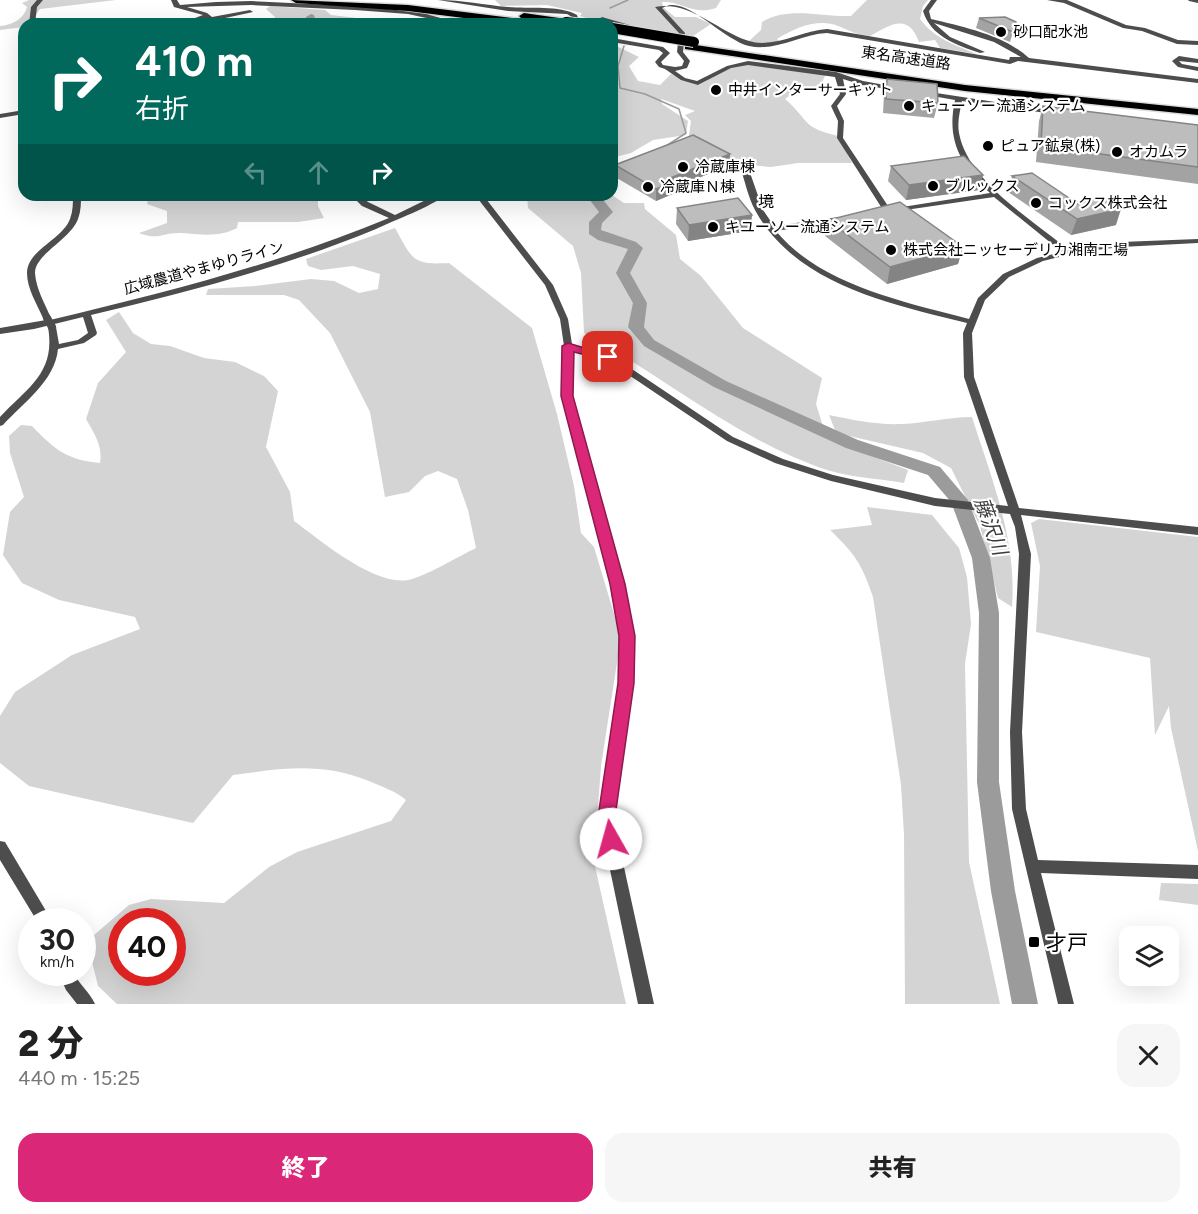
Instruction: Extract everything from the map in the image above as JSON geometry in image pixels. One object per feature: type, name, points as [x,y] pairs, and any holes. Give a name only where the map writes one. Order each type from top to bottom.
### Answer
[{"type":"highway","points":[[296,0],[418,9],[489,18]]},
{"type":"highway","points":[[376,0],[529,18]]},
{"type":"highway","name":"東名高速道路","points":[[618,27],[692,44],[965,88],[1198,112]]},
{"type":"highway","name":"東名高速道路","points":[[618,39],[692,44],[941,78],[1198,106]]},
{"type":"street","points":[[441,0],[508,9],[568,12],[574,16],[573,18]]},
{"type":"street","points":[[934,0],[926,11],[928,20],[939,32],[963,45],[1017,59],[1198,81]]},
{"type":"street","points":[[1050,0],[1066,1],[1125,27],[1143,29],[1177,42],[1198,43]]},
{"type":"street","points":[[1191,0],[1198,1]]},
{"type":"street","points":[[33,18],[34,7],[39,1]]},
{"type":"street","points":[[180,3],[210,17]]},
{"type":"street","points":[[180,3],[258,3],[355,8],[420,14],[436,18]]},
{"type":"street","points":[[669,69],[687,65],[680,52],[682,33],[658,7],[667,3],[680,5],[739,40],[754,44],[773,45],[810,32],[827,31],[1008,61],[1017,59]]},
{"type":"street","points":[[206,18],[250,12]]},
{"type":"street","points":[[928,20],[998,43],[1020,53],[1027,60]]},
{"type":"street","points":[[618,27],[644,29]]},
{"type":"street","points":[[618,29],[624,41]]},
{"type":"street","points":[[618,40],[665,50],[667,53],[659,64],[683,79],[698,83],[742,63],[836,74],[862,83],[903,90]]},
{"type":"street","points":[[1177,42],[1184,49],[1175,61],[1180,66],[1198,69]]},
{"type":"street","points":[[1179,58],[1198,61]]},
{"type":"street","points":[[836,74],[843,89],[843,94],[834,106],[841,121],[840,138],[888,211]]},
{"type":"street","points":[[914,92],[1062,113]]},
{"type":"street","points":[[958,98],[955,116],[957,136],[978,174],[996,194],[1066,251]]},
{"type":"street","points":[[0,116],[18,113]]},
{"type":"street","points":[[744,167],[759,211],[771,229],[798,255],[846,282],[903,304],[968,321]]},
{"type":"street","points":[[876,213],[996,194]]},
{"type":"street","points":[[0,423],[50,369],[56,347],[50,323],[30,275],[30,267],[34,260],[74,224],[77,215],[76,201]]},
{"type":"street","points":[[362,201],[396,218]]},
{"type":"street","name":"広域農道やまゆりライン","points":[[0,331],[86,314],[243,274],[396,218],[430,201]]},
{"type":"street","points":[[484,201],[549,285],[560,303],[568,346],[567,396],[618,584],[627,636],[626,683],[606,817],[646,1004]]},
{"type":"street","points":[[771,229],[853,217]]},
{"type":"street","points":[[1066,1004],[1019,809],[1016,767],[1026,580],[1025,554],[1013,510],[969,377],[965,357],[968,321],[991,288],[1010,274],[1066,251],[1132,242],[1198,241]]},
{"type":"street","points":[[56,347],[90,337],[93,333],[86,314]]},
{"type":"street","points":[[568,346],[608,357],[713,429],[779,461],[863,487],[935,502],[1198,531]]},
{"type":"street","points":[[0,847],[37,908]]},
{"type":"street","points":[[1033,866],[1198,872]]},
{"type":"street","points":[[73,986],[87,1004]]},
{"type":"shaded area","points":[[29,0],[116,0],[40,9],[33,18],[20,18],[27,7],[22,3]]},
{"type":"shaded area","points":[[495,0],[721,0],[716,8],[708,10],[662,2],[663,7],[675,17],[696,17],[711,24],[693,36],[618,24],[618,18],[586,18],[580,16],[582,13],[547,5],[501,6]]},
{"type":"shaded area","points":[[867,0],[928,0],[923,6],[920,19],[926,26],[946,41],[977,54],[940,48],[935,40],[919,42],[910,27],[904,24],[891,25],[870,36],[823,23],[791,31],[777,39],[781,42],[770,44],[748,42],[761,30],[762,22],[772,17],[794,13],[851,16]]},
{"type":"shaded area","points":[[270,6],[325,10],[331,15],[357,18],[274,18],[266,9]]},
{"type":"shaded area","points":[[18,19],[18,28],[0,30],[0,26]]},
{"type":"shaded area","points":[[618,47],[639,57],[629,66],[638,81],[660,85],[671,74],[699,85],[731,67],[745,64],[826,74],[822,82],[811,90],[799,89],[785,99],[807,123],[818,130],[838,136],[852,163],[798,163],[771,167],[729,163],[688,142],[691,121],[685,115],[695,111],[661,99],[662,104],[688,121],[686,135],[653,140],[631,153],[618,156]]},
{"type":"shaded area","points":[[618,199],[624,203],[644,203],[645,209],[676,235],[680,259],[701,276],[743,328],[822,378],[816,404],[827,439],[908,470],[904,483],[838,473],[787,454],[727,422],[584,333],[581,273],[573,246],[528,208],[527,201],[618,201]]},
{"type":"shaded area","points":[[148,201],[318,201],[324,218],[298,222],[238,222],[237,228],[209,235],[175,233],[151,236],[139,233],[167,223],[167,211],[147,204]]},
{"type":"shaded area","points":[[395,228],[410,254],[415,258],[427,263],[449,263],[532,328],[557,414],[574,486],[581,533],[594,547],[621,637],[601,766],[594,862],[626,1004],[117,1004],[98,986],[96,978],[96,933],[108,923],[108,986],[186,986],[186,908],[126,908],[129,905],[151,899],[224,903],[269,867],[297,852],[391,821],[406,800],[369,781],[335,771],[302,768],[269,770],[233,775],[193,823],[29,786],[0,763],[0,716],[15,692],[72,655],[140,629],[135,617],[59,600],[22,583],[3,555],[10,512],[24,497],[10,453],[9,436],[21,425],[32,426],[62,452],[79,459],[100,463],[99,445],[86,419],[98,383],[126,352],[106,320],[119,312],[133,333],[151,344],[170,346],[204,358],[235,362],[264,376],[278,391],[266,447],[290,492],[294,521],[348,560],[380,576],[394,580],[408,580],[433,571],[476,548],[468,510],[457,479],[438,471],[425,476],[409,492],[385,497],[370,412],[330,333],[299,300],[284,295],[206,295],[208,289],[311,279],[334,281],[359,293],[378,289],[380,274],[353,266],[321,270],[308,266],[306,259]]},
{"type":"shaded area","points":[[829,415],[865,422],[893,424],[972,417],[995,487],[1007,534],[1013,582],[1012,607],[998,598],[980,526],[951,468],[923,453],[845,435],[835,430]]},
{"type":"shaded area","points":[[867,507],[932,515],[959,548],[967,577],[971,624],[965,664],[969,862],[1000,1004],[905,1004],[904,835],[901,785],[873,597],[857,560],[830,530],[872,525]]},
{"type":"shaded area","points":[[1039,519],[1198,537],[1198,851],[1171,728],[1169,706],[1155,735],[1150,658],[1036,632],[1040,566],[1031,523]]},
{"type":"shaded area","points":[[1161,883],[1198,884],[1198,905],[1159,900]]},
{"type":"building","points":[[1005,17],[1016,22],[1013,32],[979,18]]},
{"type":"building","points":[[887,79],[937,84],[938,103],[886,99]]},
{"type":"building","points":[[1043,106],[1198,125],[1198,167],[1041,146]]},
{"type":"building","points":[[693,135],[730,154],[670,178],[676,181],[656,189],[618,167],[618,164]]},
{"type":"building","points":[[964,156],[983,175],[909,185],[891,166]]},
{"type":"building","points":[[1032,173],[1078,204],[1103,197],[1121,209],[1077,219],[1012,176]]},
{"type":"building","points":[[738,198],[752,215],[689,225],[677,208]]},
{"type":"building","points":[[900,202],[963,247],[890,267],[828,220]]},
{"type":"waterway","points":[[610,8],[628,0]]},
{"type":"waterway","points":[[624,46],[618,66],[620,88],[645,94],[679,109],[686,133],[666,146]]},
{"type":"waterway","name":"藤沢川","points":[[597,201],[606,212],[596,222],[594,231],[598,235],[636,248],[623,273],[640,303],[636,327],[649,343],[720,384],[775,407],[852,444],[934,471],[959,500],[981,558],[989,613],[988,782],[1003,891],[1025,1004]]},
{"type":"place","name":"砂口配水池","points":[[1001,32]]},
{"type":"place","name":"中井インターサーキット","points":[[716,90]]},
{"type":"place","name":"キューソー流通システム","points":[[909,106]]},
{"type":"place","name":"ピュア鉱泉(株)","points":[[988,146]]},
{"type":"place","name":"オカムラ","points":[[1117,152]]},
{"type":"place","name":"冷蔵庫棟","points":[[683,167]]},
{"type":"place","name":"ブルックス","points":[[933,186]]},
{"type":"place","name":"冷蔵庫Ｎ棟","points":[[648,187]]},
{"type":"place","name":"コックス株式会社","points":[[1036,203]]},
{"type":"place","name":"キユーソー流通システム","points":[[713,227]]},
{"type":"place","name":"株式会社ニッセーデリカ湘南工場","points":[[891,250]]},
{"type":"place","name":"才戸","points":[[1034,942]]},
{"type":"district","name":"境","points":[[766,201]]},
{"type":"route","points":[[608,357],[568,346],[567,396],[618,584],[627,636],[626,683],[606,817],[611,839]]}]
